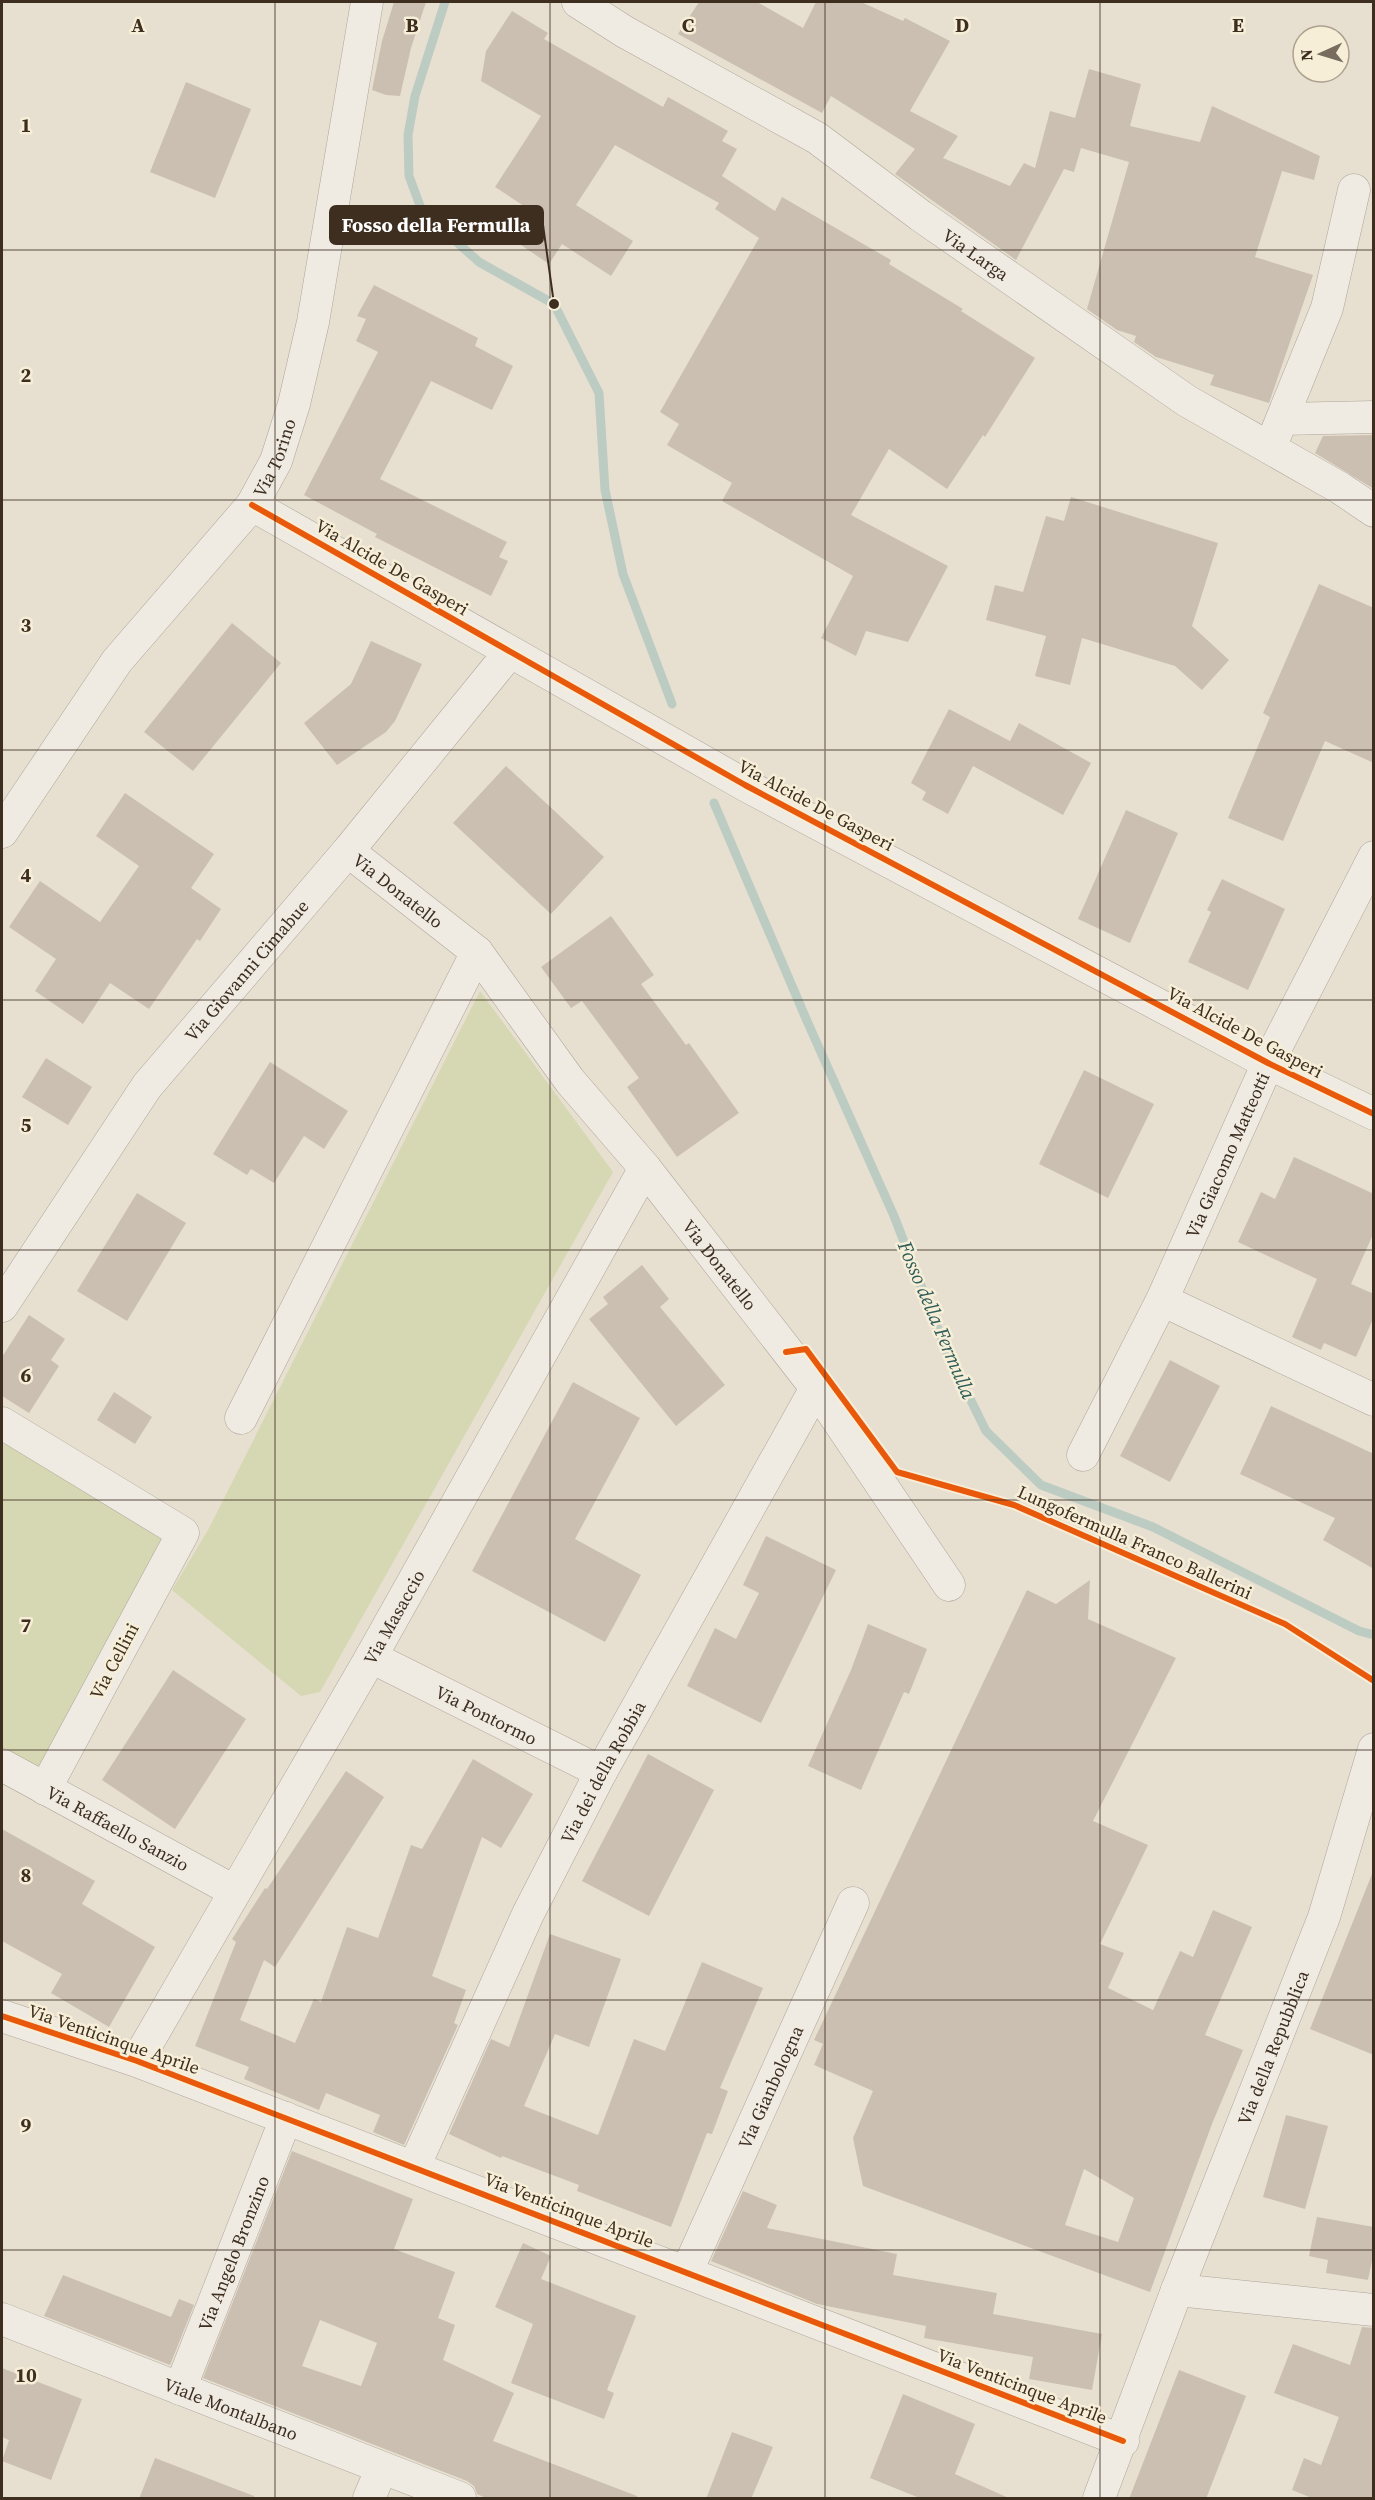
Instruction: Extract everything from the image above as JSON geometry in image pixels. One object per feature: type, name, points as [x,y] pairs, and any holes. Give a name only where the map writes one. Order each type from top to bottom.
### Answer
[{"type":"street","name":"Via Torino","points":[[2,832],[117,661],[252,505],[276,461],[294,404],[313,322],[367,2]]},
{"type":"street","name":"Via Larga","points":[[578,2],[625,32],[817,138],[1053,310],[1187,401],[1340,488],[1374,511]]},
{"type":"street","points":[[1270,448],[1327,308],[1354,190]]},
{"type":"street","points":[[1282,419],[1374,417]]},
{"type":"street","name":"Via Alcide De Gasperi","points":[[252,505],[745,785],[1268,1063],[1374,1114]]},
{"type":"street","name":"Via Giovanni Cimabue","points":[[2,1306],[147,1086],[348,851],[510,652]]},
{"type":"street","name":"Via Donatello","points":[[348,851],[477,952],[570,1081],[645,1168],[816,1388],[949,1585]]},
{"type":"street","name":"Via Giacomo Matteotti","points":[[1083,1455],[1162,1300],[1268,1063],[1374,857]]},
{"type":"street","points":[[241,1418],[477,952]]},
{"type":"street","name":"Via Masaccio","points":[[137,2061],[371,1657],[645,1168]]},
{"type":"street","points":[[1162,1300],[1374,1400]]},
{"type":"street","name":"Via dei della Robbia","points":[[414,2167],[528,1914],[601,1772],[816,1388]]},
{"type":"street","name":"Via Cellini","points":[[2,1423],[183,1533],[45,1789]]},
{"type":"street","name":"Via Pontormo","points":[[371,1657],[601,1772]]},
{"type":"street","name":"Via della Repubblica","points":[[1099,2499],[1123,2441],[1177,2290],[1324,1917],[1374,1749]]},
{"type":"street","name":"Via Raffaello Sanzio","points":[[2,1765],[234,1892]]},
{"type":"street","name":"Via Gianbologna","points":[[687,2271],[853,1903]]},
{"type":"street","name":"Via Venticinque Aprile","points":[[2,2016],[137,2061],[687,2271],[1123,2441]]},
{"type":"street","name":"Via Angelo Bronzino","points":[[180,2389],[286,2118]]},
{"type":"street","points":[[1177,2290],[1374,2310]]},
{"type":"street","name":"Viale Montalbano","points":[[2,2319],[460,2499]]},
{"type":"street","points":[[369,2499],[382,2468]]},
{"type":"green space","points":[[480,991],[613,1172],[320,1692],[301,1696],[172,1590],[208,1530]]},
{"type":"green space","points":[[2,1436],[173,1537],[40,1771],[2,1749]]},
{"type":"building","points":[[394,2],[426,2],[411,48],[400,96],[386,95],[372,90],[382,41]]},
{"type":"building","points":[[699,2],[757,2],[803,28],[816,2],[861,2],[903,21],[905,18],[950,41],[910,111],[958,136],[943,158],[1010,186],[1024,163],[1035,168],[1050,111],[1075,118],[1089,69],[1141,84],[1130,126],[1200,142],[1212,106],[1320,156],[1314,180],[1282,171],[1255,257],[1313,275],[1269,403],[1210,385],[1214,375],[1156,357],[1134,342],[1136,336],[1117,330],[1087,309],[1129,162],[1081,148],[1074,172],[1064,169],[1016,260],[895,174],[915,149],[831,96],[822,113],[678,34]]},
{"type":"building","points":[[512,11],[548,33],[544,39],[663,107],[668,97],[728,131],[722,141],[737,149],[722,176],[775,211],[782,197],[891,260],[889,264],[963,309],[961,311],[1035,358],[985,437],[983,435],[947,489],[889,449],[851,515],[948,566],[908,642],[866,631],[856,656],[821,638],[853,576],[722,501],[732,483],[667,445],[679,424],[660,412],[759,238],[715,209],[719,203],[615,145],[576,205],[633,241],[611,276],[562,244],[549,264],[512,239],[530,210],[495,187],[541,116],[481,81],[486,51]]},
{"type":"building","points":[[186,82],[251,109],[215,198],[150,172]]},
{"type":"building","points":[[374,285],[478,338],[475,346],[513,366],[492,410],[431,381],[380,479],[507,542],[499,557],[508,561],[491,596],[375,537],[377,534],[304,495],[378,352],[356,341],[366,319],[357,316]]},
{"type":"building","points":[[1374,435],[1374,489],[1315,453],[1323,436]]},
{"type":"building","points":[[1071,497],[1218,543],[1192,626],[1229,660],[1202,690],[1175,666],[1082,638],[1070,685],[1035,676],[1046,636],[986,620],[995,585],[1023,592],[1046,516],[1064,521]]},
{"type":"building","points":[[1319,584],[1374,608],[1374,763],[1325,741],[1283,841],[1228,818],[1270,717],[1263,713]]},
{"type":"building","points":[[232,623],[281,663],[193,771],[144,732]]},
{"type":"building","points":[[371,641],[422,664],[395,721],[386,732],[337,765],[304,723],[351,684]]},
{"type":"building","points":[[949,709],[1010,741],[1019,723],[1091,763],[1063,815],[973,766],[948,814],[922,800],[926,792],[911,783]]},
{"type":"building","points":[[506,766],[604,857],[551,914],[453,823]]},
{"type":"building","points":[[125,793],[214,854],[191,888],[221,909],[200,941],[197,939],[149,1009],[110,983],[83,1024],[35,991],[56,959],[9,927],[40,881],[100,922],[139,866],[96,836]]},
{"type":"building","points":[[1126,810],[1178,833],[1130,943],[1078,919]]},
{"type":"building","points":[[1222,879],[1285,909],[1248,990],[1188,962],[1211,912],[1207,910]]},
{"type":"building","points":[[611,916],[654,975],[641,984],[686,1045],[689,1043],[739,1113],[677,1157],[627,1087],[639,1078],[582,1001],[571,1008],[541,967]]},
{"type":"building","points":[[46,1058],[92,1087],[68,1125],[22,1097]]},
{"type":"building","points":[[270,1062],[348,1111],[324,1149],[304,1136],[274,1183],[251,1169],[247,1175],[213,1154]]},
{"type":"building","points":[[1084,1070],[1154,1104],[1108,1198],[1039,1164]]},
{"type":"building","points":[[1294,1157],[1374,1194],[1374,1232],[1351,1284],[1374,1294],[1374,1317],[1356,1357],[1324,1343],[1321,1350],[1292,1337],[1317,1279],[1238,1242],[1261,1192],[1275,1199]]},
{"type":"building","points":[[137,1193],[186,1223],[127,1321],[77,1291]]},
{"type":"building","points":[[642,1265],[669,1299],[660,1307],[725,1385],[676,1426],[589,1319],[608,1304],[603,1297]]},
{"type":"building","points":[[29,1315],[65,1339],[51,1360],[59,1366],[29,1413],[2,1396],[2,1357]]},
{"type":"building","points":[[1170,1360],[1220,1386],[1170,1482],[1120,1456]]},
{"type":"building","points":[[573,1382],[640,1418],[575,1539],[641,1575],[605,1642],[472,1571]]},
{"type":"building","points":[[114,1392],[152,1417],[135,1444],[97,1420]]},
{"type":"building","points":[[1271,1406],[1374,1454],[1374,1569],[1323,1540],[1335,1518],[1240,1474]]},
{"type":"building","points":[[766,1536],[836,1570],[761,1723],[687,1686],[715,1628],[736,1639],[759,1593],[743,1585]]},
{"type":"building","points":[[1090,1580],[1088,1619],[1176,1658],[1093,1821],[1148,1845],[1100,1944],[1124,1953],[1108,1988],[1153,2010],[1180,1951],[1193,1957],[1213,1910],[1252,1927],[1205,2035],[1243,2050],[1212,2124],[1150,2292],[863,2186],[853,2138],[873,2091],[814,2065],[823,2044],[814,2040],[1027,1590],[1056,1604]],"holes":[[[1084,2169],[1134,2198],[1118,2242],[1065,2225]]]},
{"type":"building","points":[[868,1624],[927,1649],[909,1694],[904,1692],[861,1790],[808,1766],[851,1670]]},
{"type":"building","points":[[173,1670],[246,1719],[175,1829],[102,1780]]},
{"type":"building","points":[[648,1754],[714,1790],[649,1916],[582,1881]]},
{"type":"building","points":[[473,1759],[533,1794],[501,1848],[482,1837],[432,1976],[466,1990],[454,2023],[458,2025],[404,2145],[373,2132],[380,2115],[326,2093],[319,2110],[244,2079],[249,2067],[195,2046],[236,1942],[232,1939],[346,1771],[384,1797],[275,1967],[264,1960],[240,2020],[295,2043],[314,1999],[321,2002],[347,1927],[378,1938],[411,1845],[422,1849]]},
{"type":"building","points":[[2,1829],[95,1881],[82,1904],[155,1947],[109,2027],[51,1993],[62,1974],[2,1941]]},
{"type":"building","points":[[1372,1874],[1374,1875],[1374,2055],[1310,2029]]},
{"type":"building","points":[[550,1934],[621,1959],[589,2047],[555,2034],[524,2106],[598,2135],[634,2039],[665,2051],[702,1962],[763,1988],[720,2088],[728,2091],[712,2134],[707,2133],[671,2227],[577,2191],[579,2185],[502,2156],[501,2158],[449,2134],[491,2039],[509,2047]]},
{"type":"building","points":[[1286,2115],[1328,2126],[1305,2209],[1263,2197]]},
{"type":"building","points":[[292,2151],[413,2199],[394,2249],[455,2272],[438,2318],[455,2325],[443,2360],[514,2393],[493,2441],[637,2496],[637,2499],[488,2499],[477,2494],[474,2486],[467,2481],[203,2378]],"holes":[[[320,2320],[377,2343],[361,2386],[302,2366]]]},
{"type":"building","points":[[743,2191],[777,2205],[767,2228],[897,2254],[893,2275],[997,2293],[993,2314],[1102,2334],[1092,2390],[1029,2379],[1033,2357],[924,2338],[926,2326],[817,2304],[711,2261]]},
{"type":"building","points":[[1317,2217],[1374,2227],[1374,2251],[1368,2280],[1326,2273],[1328,2260],[1309,2256]]},
{"type":"building","points":[[523,2243],[551,2256],[541,2279],[636,2316],[607,2390],[614,2393],[604,2419],[511,2383],[533,2324],[495,2307]]},
{"type":"building","points":[[63,2275],[171,2317],[179,2299],[194,2305],[170,2365],[44,2316]]},
{"type":"building","points":[[1362,2327],[1374,2328],[1374,2499],[1314,2499],[1292,2490],[1304,2458],[1321,2465],[1339,2417],[1274,2393],[1293,2344],[1350,2365]]},
{"type":"building","points":[[2,2368],[82,2399],[51,2480],[2,2461],[9,2440],[2,2437]]},
{"type":"building","points":[[1179,2370],[1246,2396],[1206,2499],[1129,2499]]},
{"type":"building","points":[[903,2394],[975,2424],[955,2474],[1011,2499],[922,2499],[870,2478]]},
{"type":"building","points":[[732,2432],[773,2447],[751,2499],[706,2499]]},
{"type":"building","points":[[155,2458],[254,2496],[254,2499],[139,2499]]},
{"type":"waterway","name":"Fosso della Fermulla","points":[[445,2],[415,96],[408,135],[409,176],[422,211],[479,262],[554,304],[599,393],[605,490],[623,574],[672,704]]},
{"type":"waterway","name":"Fosso della Fermulla","points":[[714,803],[807,1021],[894,1216],[946,1350],[986,1431],[1041,1485],[1153,1527],[1359,1631],[1374,1635]]},
{"type":"cycle path","points":[[252,505],[745,785],[1268,1063],[1374,1114]]},
{"type":"cycle path","name":"Lungofermulla Franco Ballerini","points":[[786,1352],[806,1349],[897,1472],[1014,1505],[1285,1624],[1374,1681]]},
{"type":"cycle path","points":[[2,2016],[137,2061],[1123,2441]]},
{"type":"place","name":"Fosso della Fermulla","points":[[554,304]]}]
